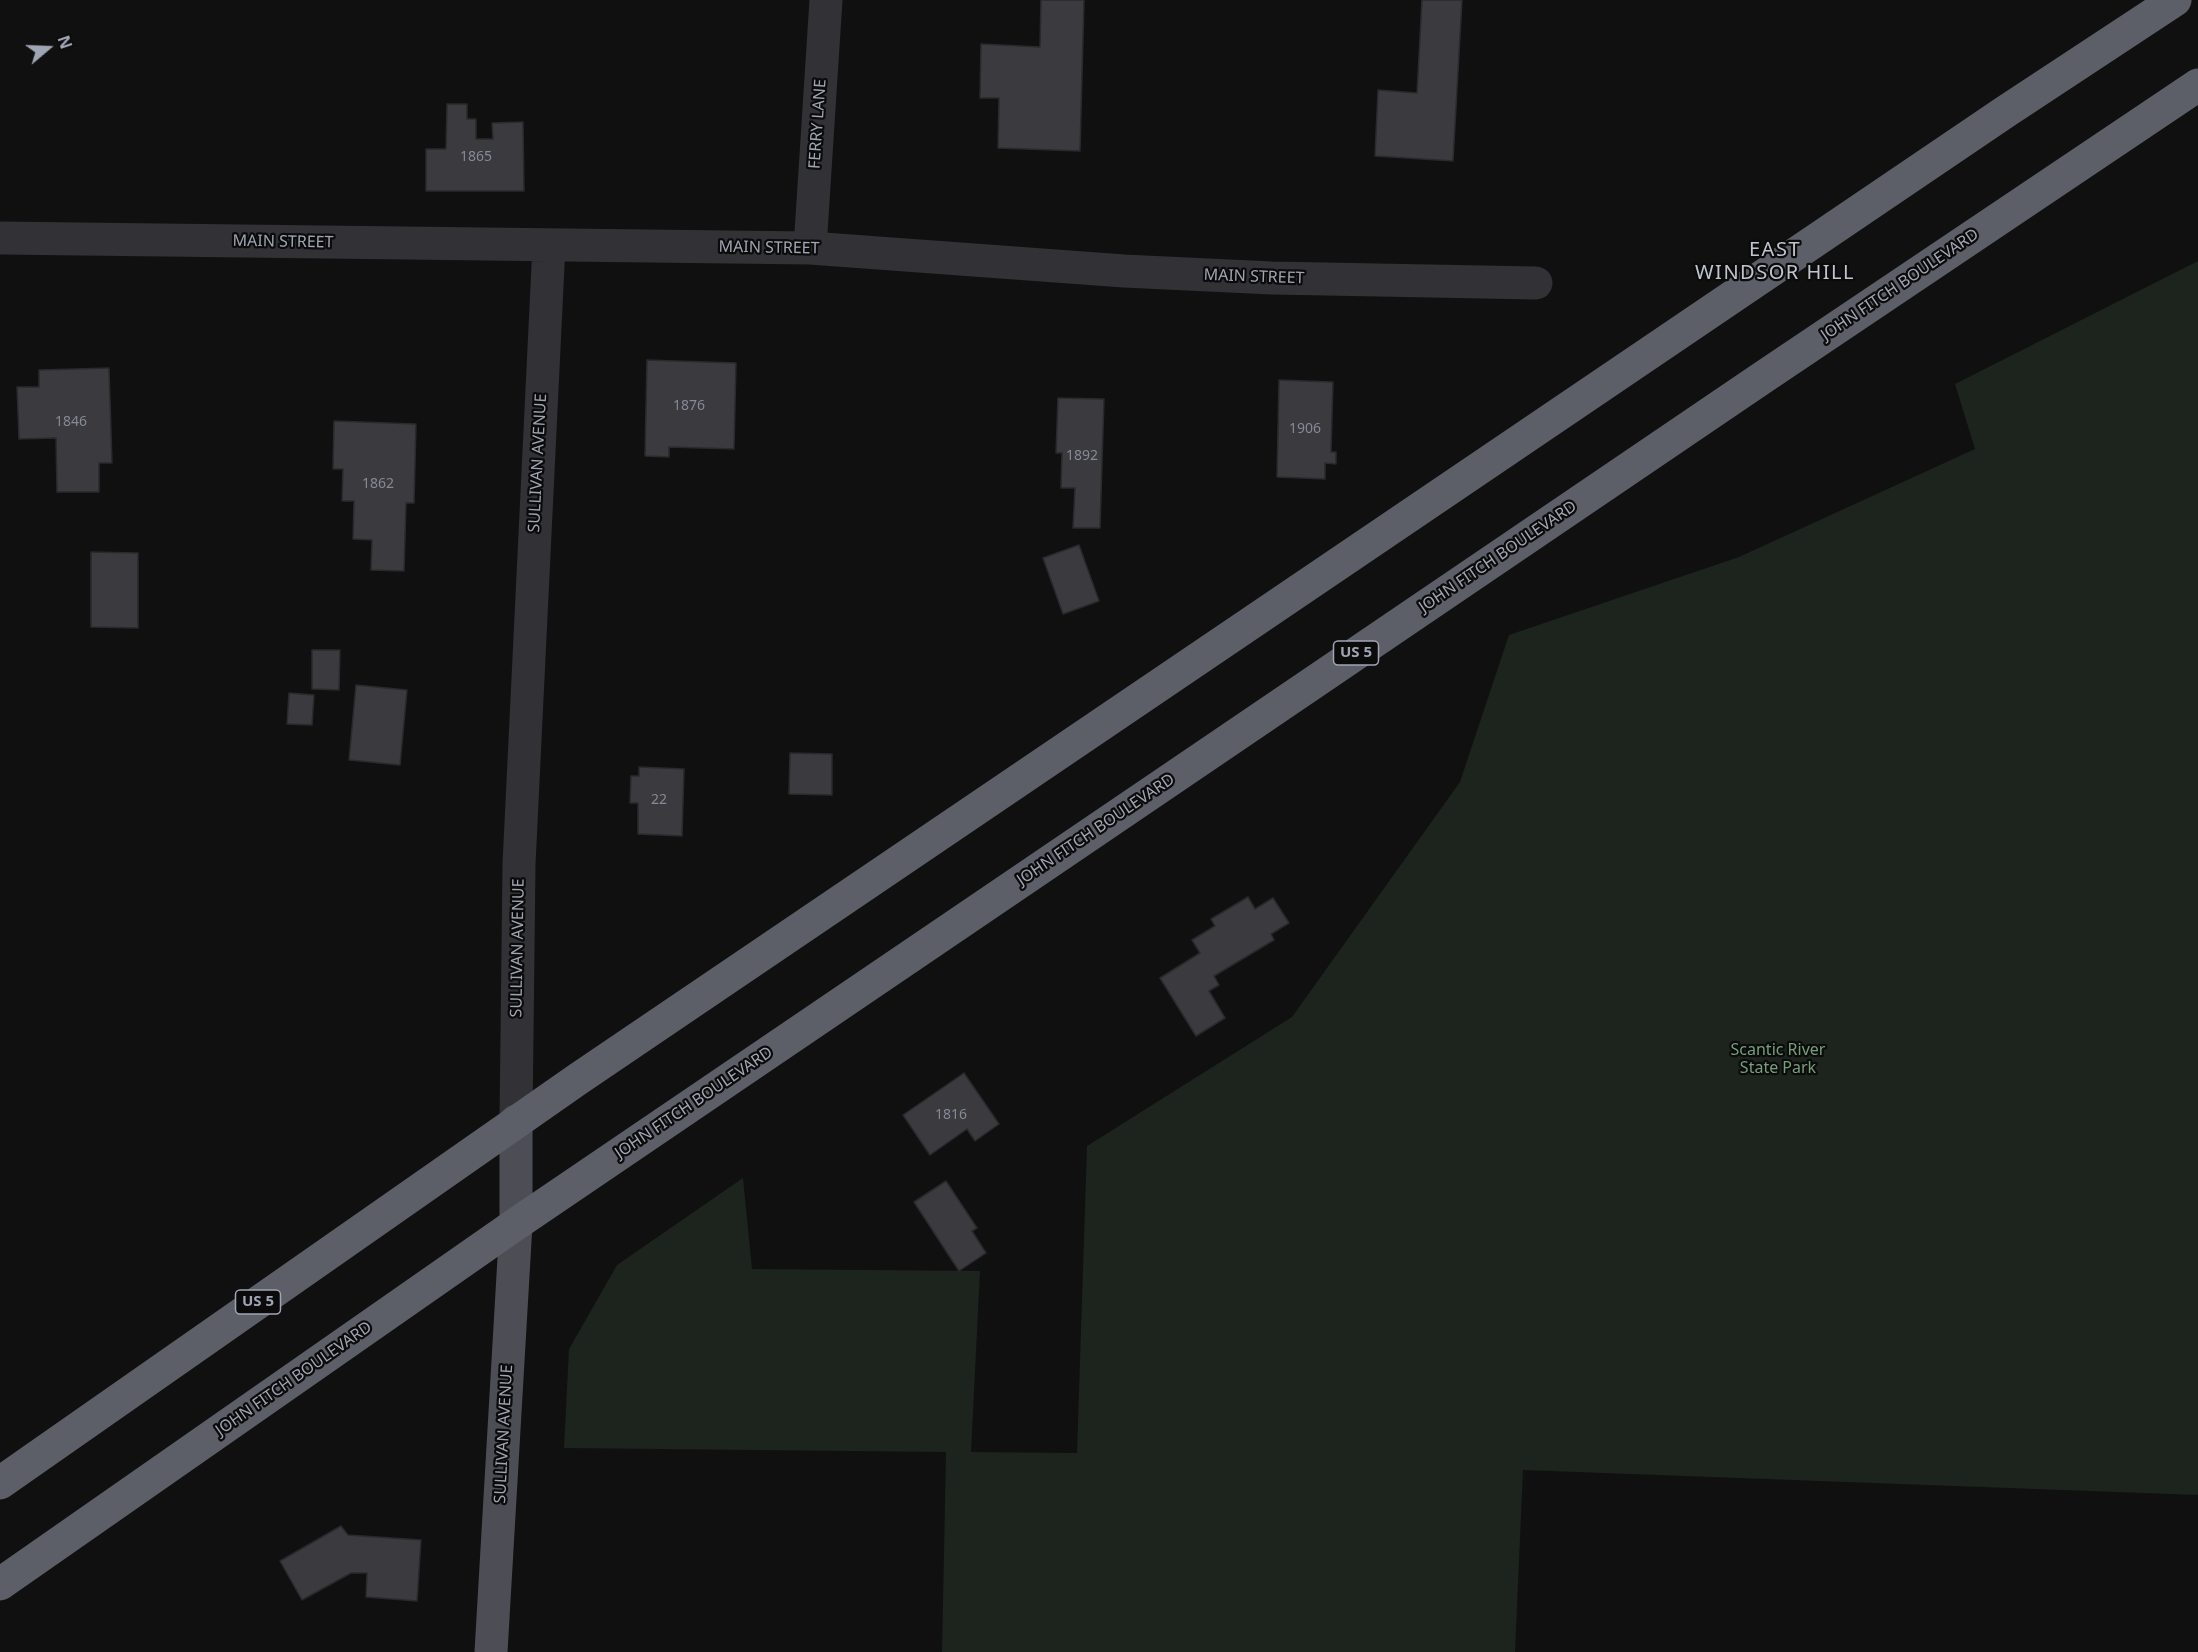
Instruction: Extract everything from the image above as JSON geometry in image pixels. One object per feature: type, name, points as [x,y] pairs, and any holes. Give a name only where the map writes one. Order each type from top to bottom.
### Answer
[{"type":"highway","name":"US 5","points":[[0,1482],[516,1121],[1985,125],[2175,0]]},
{"type":"highway","name":"JOHN FITCH BOULEVARD","points":[[0,1584],[516,1224],[1762,378],[2198,85]]},
{"type":"main road","name":"SULLIVAN AVENUE","points":[[491,1652],[516,1224],[516,1121]]},
{"type":"street","name":"FERRY LANE","points":[[810,248],[826,0]]},
{"type":"street","name":"MAIN STREET","points":[[0,238],[810,248],[1124,271],[1272,278],[1536,284]]},
{"type":"street","name":"SULLIVAN AVENUE","points":[[516,1121],[519,864],[549,245]]},
{"type":"green space","name":"Scantic River State Park","points":[[2198,261],[2198,1495],[1523,1470],[1515,1652],[942,1652],[946,1452],[564,1448],[569,1349],[617,1265],[743,1178],[752,1269],[980,1271],[971,1452],[1077,1453],[1087,1146],[1292,1017],[1460,782],[1509,635],[1739,557],[1975,449],[1955,384]]},
{"type":"building","points":[[1041,0],[1084,0],[1080,151],[998,148],[999,98],[980,98],[981,44],[1040,47]]},
{"type":"building","points":[[1422,0],[1462,0],[1453,161],[1375,156],[1378,90],[1417,93]]},
{"type":"building","points":[[447,104],[467,104],[467,119],[476,119],[476,139],[493,139],[492,123],[523,122],[524,191],[426,191],[426,149],[446,149]]},
{"type":"building","points":[[647,360],[736,363],[734,449],[669,447],[669,457],[645,456]]},
{"type":"building","points":[[109,368],[112,463],[99,463],[99,492],[57,492],[56,438],[19,439],[17,387],[39,387],[39,370]]},
{"type":"building","points":[[1279,380],[1333,382],[1331,452],[1336,452],[1336,464],[1325,463],[1325,479],[1277,477]]},
{"type":"building","points":[[1058,398],[1104,399],[1100,528],[1073,528],[1075,488],[1061,488],[1062,453],[1056,453]]},
{"type":"building","points":[[334,421],[416,424],[414,503],[406,503],[404,571],[371,570],[372,540],[353,539],[354,501],[342,501],[343,469],[333,469]]},
{"type":"building","points":[[1079,545],[1099,601],[1063,614],[1043,558]]},
{"type":"building","points":[[91,552],[138,553],[138,628],[91,627]]},
{"type":"building","points":[[312,650],[340,650],[339,690],[312,689]]},
{"type":"building","points":[[356,685],[407,690],[400,765],[349,760]]},
{"type":"building","points":[[289,693],[314,695],[312,725],[287,724]]},
{"type":"building","points":[[790,753],[832,754],[832,795],[789,794]]},
{"type":"building","points":[[639,767],[684,769],[682,836],[638,834],[638,803],[630,803],[631,776],[639,776]]},
{"type":"building","points":[[1248,897],[1255,909],[1273,898],[1289,923],[1271,934],[1274,940],[1214,976],[1219,985],[1209,991],[1225,1018],[1196,1036],[1160,978],[1200,953],[1192,940],[1215,926],[1211,919]]},
{"type":"building","points":[[964,1073],[999,1124],[975,1141],[967,1129],[930,1155],[903,1115]]},
{"type":"building","points":[[946,1181],[977,1228],[972,1231],[986,1253],[959,1271],[914,1202]]},
{"type":"building","points":[[341,1526],[348,1535],[421,1540],[417,1601],[366,1597],[367,1573],[351,1573],[302,1600],[280,1561]]},
{"type":"district","name":"EAST WINDSOR HILL","points":[[1775,262]]}]
